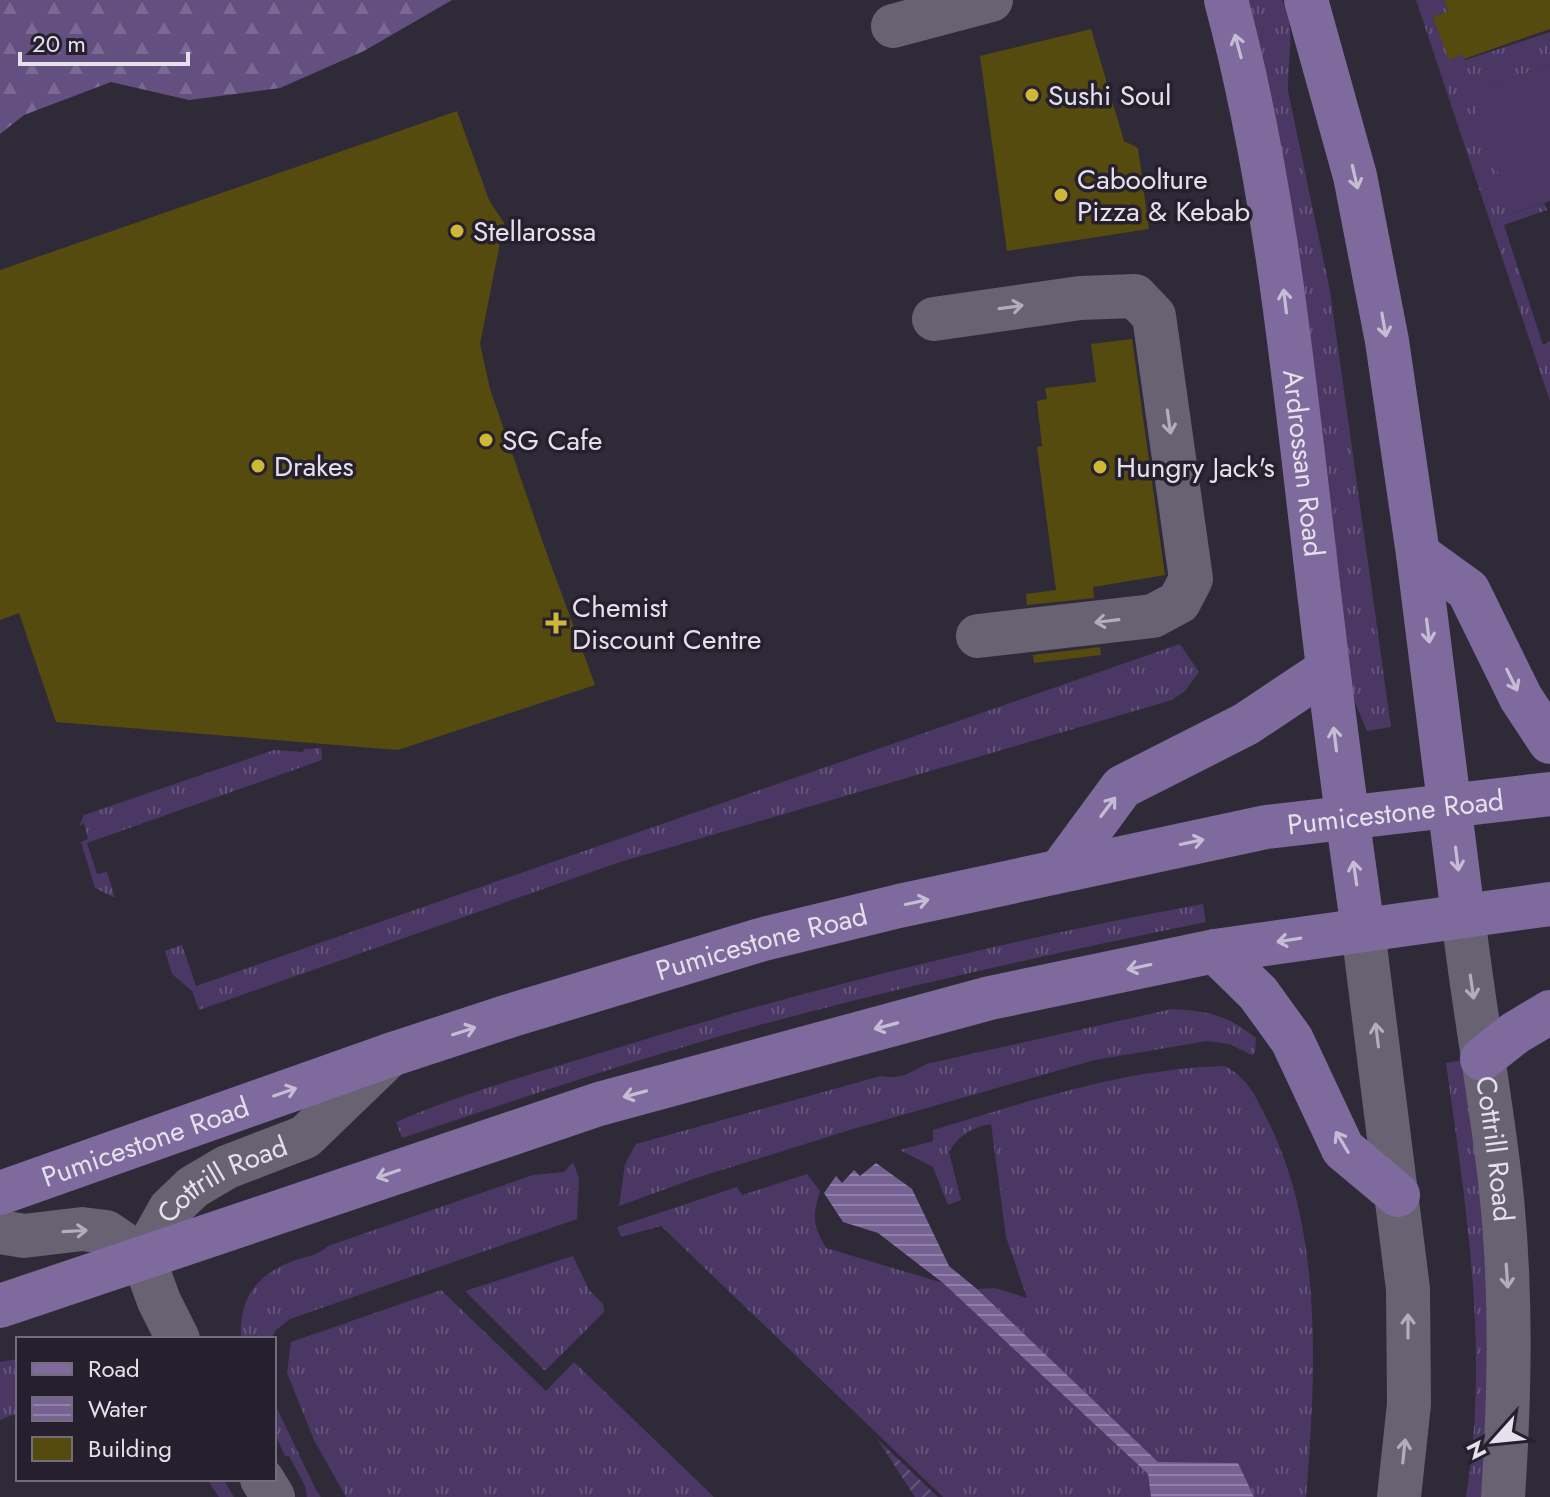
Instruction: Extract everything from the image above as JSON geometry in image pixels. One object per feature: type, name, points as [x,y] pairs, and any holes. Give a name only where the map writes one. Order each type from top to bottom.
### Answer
[{"type":"main road","name":"Ardrossan Road","points":[[1226,0],[1245,71],[1275,226],[1327,670],[1363,930]]},
{"type":"main road","points":[[1306,0],[1344,135],[1387,341],[1450,804]]},
{"type":"main road","points":[[1418,554],[1468,590],[1521,698],[1550,742]]},
{"type":"main road","points":[[1061,870],[1122,787],[1246,724],[1327,670]]},
{"type":"main road","name":"Pumicestone Road","points":[[0,1193],[390,1055],[523,1011],[760,940],[1061,870],[1266,827],[1550,794]]},
{"type":"main road","name":"Cottrill Road","points":[[1450,804],[1463,915]]},
{"type":"main road","points":[[0,1306],[599,1104],[990,998],[1215,951],[1550,904]]},
{"type":"main road","points":[[1215,951],[1258,993],[1292,1040],[1343,1149],[1398,1195]]},
{"type":"main road","points":[[1482,1059],[1515,1033],[1550,1012]]},
{"type":"street","points":[[893,26],[991,0]]},
{"type":"street","points":[[934,319],[1080,298],[1135,296],[1154,316],[1191,579],[1179,602],[1153,616],[978,636]]},
{"type":"street","name":"Cottrill Road","points":[[1463,915],[1500,1181],[1510,1321],[1509,1415],[1503,1497]]},
{"type":"street","points":[[1363,930],[1408,1289],[1409,1404],[1399,1497]]},
{"type":"street","name":"Cottrill Road","points":[[143,1257],[170,1209],[193,1187],[227,1167],[305,1137],[390,1055]]},
{"type":"street","name":"Cottrill Road","points":[[0,1232],[24,1236],[82,1229],[106,1232],[143,1257],[159,1301],[177,1337]]},
{"type":"green space","points":[[0,0],[452,0],[364,51],[280,88],[189,100],[111,82],[24,115],[0,134]]},
{"type":"green space","points":[[1236,0],[1282,0],[1287,11],[1290,45],[1288,91],[1330,291],[1391,727],[1367,731],[1354,700]]},
{"type":"green space","points":[[1416,0],[1444,0],[1465,60],[1550,32],[1550,65],[1471,92],[1513,213],[1544,203],[1547,210],[1504,225],[1543,345],[1550,341],[1550,401]]},
{"type":"green space","points":[[1550,65],[1550,201],[1512,213],[1470,92]]},
{"type":"green space","points":[[1180,644],[1199,672],[1185,691],[1172,700],[617,863],[199,1010],[192,991],[172,974],[165,951],[182,945],[196,986]]},
{"type":"green space","points":[[321,748],[322,760],[87,843],[97,874],[107,872],[115,898],[95,888],[81,842],[88,839],[84,823],[79,826],[84,815],[274,750],[303,752],[304,749]]},
{"type":"green space","points":[[1203,904],[1206,922],[980,971],[756,1026],[402,1138],[396,1122],[507,1082],[764,1005],[982,950]]},
{"type":"green space","points":[[1172,1009],[1207,1013],[1236,1024],[1256,1038],[1255,1052],[1252,1055],[1229,1044],[1207,1041],[1095,1060],[853,1129],[696,1178],[619,1206],[625,1164],[636,1144],[881,1076],[905,1075],[926,1064]]},
{"type":"green space","points":[[1464,1060],[1494,1295],[1489,1497],[1466,1497],[1473,1443],[1475,1334],[1467,1225],[1446,1063]]},
{"type":"green space","points":[[1225,1066],[1245,1082],[1262,1109],[1285,1160],[1298,1206],[1312,1303],[1312,1401],[1306,1497],[1254,1497],[1237,1463],[1158,1462],[977,1289],[995,1288],[1027,1298],[1006,1237],[991,1124],[967,1133],[949,1152],[961,1200],[948,1205],[933,1167],[900,1150],[933,1141],[933,1130],[1077,1088],[1151,1073]]},
{"type":"green space","points":[[573,1162],[579,1178],[577,1219],[290,1319],[272,1337],[241,1337],[243,1311],[252,1290],[280,1267],[316,1254],[328,1246],[533,1175],[564,1172]]},
{"type":"green space","points":[[807,1174],[820,1191],[815,1221],[826,1248],[943,1283],[1148,1474],[1151,1497],[943,1497],[661,1226],[621,1237],[617,1227],[737,1187],[742,1195]]},
{"type":"green space","points":[[573,1256],[589,1290],[603,1304],[604,1312],[545,1371],[465,1291]]},
{"type":"green space","points":[[441,1290],[546,1391],[574,1362],[714,1497],[346,1497],[314,1440],[287,1373],[291,1342]]},
{"type":"green space","points":[[16,1359],[16,1414],[0,1420],[0,1362]]},
{"type":"green space","points":[[276,1406],[321,1497],[307,1497],[305,1486],[289,1456],[285,1456],[276,1436]]},
{"type":"green space","points":[[878,1440],[938,1497],[915,1497]]},
{"type":"green space","points":[[208,1481],[224,1481],[234,1497],[219,1497]]},
{"type":"water","points":[[876,1163],[912,1189],[949,1266],[1158,1462],[1238,1463],[1254,1497],[1151,1497],[1148,1474],[943,1283],[878,1233],[843,1222],[824,1193],[836,1176],[842,1183],[854,1170],[860,1176]]},
{"type":"building","points":[[1444,0],[1550,0],[1550,29],[1464,59],[1462,54],[1449,60],[1433,17],[1448,11]]},
{"type":"building","points":[[1091,29],[1124,141],[1138,148],[1149,229],[1007,251],[980,56]]},
{"type":"building","name":"Drakes","points":[[457,111],[489,200],[504,223],[480,344],[490,389],[595,685],[398,750],[56,722],[19,613],[0,620],[0,270]]},
{"type":"building","name":"Hungry Jack's","points":[[1132,339],[1165,575],[1093,587],[1094,598],[1027,605],[1026,594],[1056,590],[1037,447],[1042,446],[1037,401],[1047,399],[1045,388],[1096,382],[1091,344]]},
{"type":"building","points":[[1100,647],[1101,655],[1034,663],[1033,655]]},
{"type":"place","name":"Sushi Soul","points":[[1032,95]]},
{"type":"place","name":"Caboolture Pizza & Kebab","points":[[1061,195]]},
{"type":"place","name":"Stellarossa","points":[[457,231]]},
{"type":"place","name":"SG Cafe","points":[[486,440]]},
{"type":"place","name":"Drakes","points":[[258,466]]},
{"type":"place","name":"Hungry Jack's","points":[[1100,467]]},
{"type":"place","name":"Chemist Discount Centre","points":[[556,623]]}]
